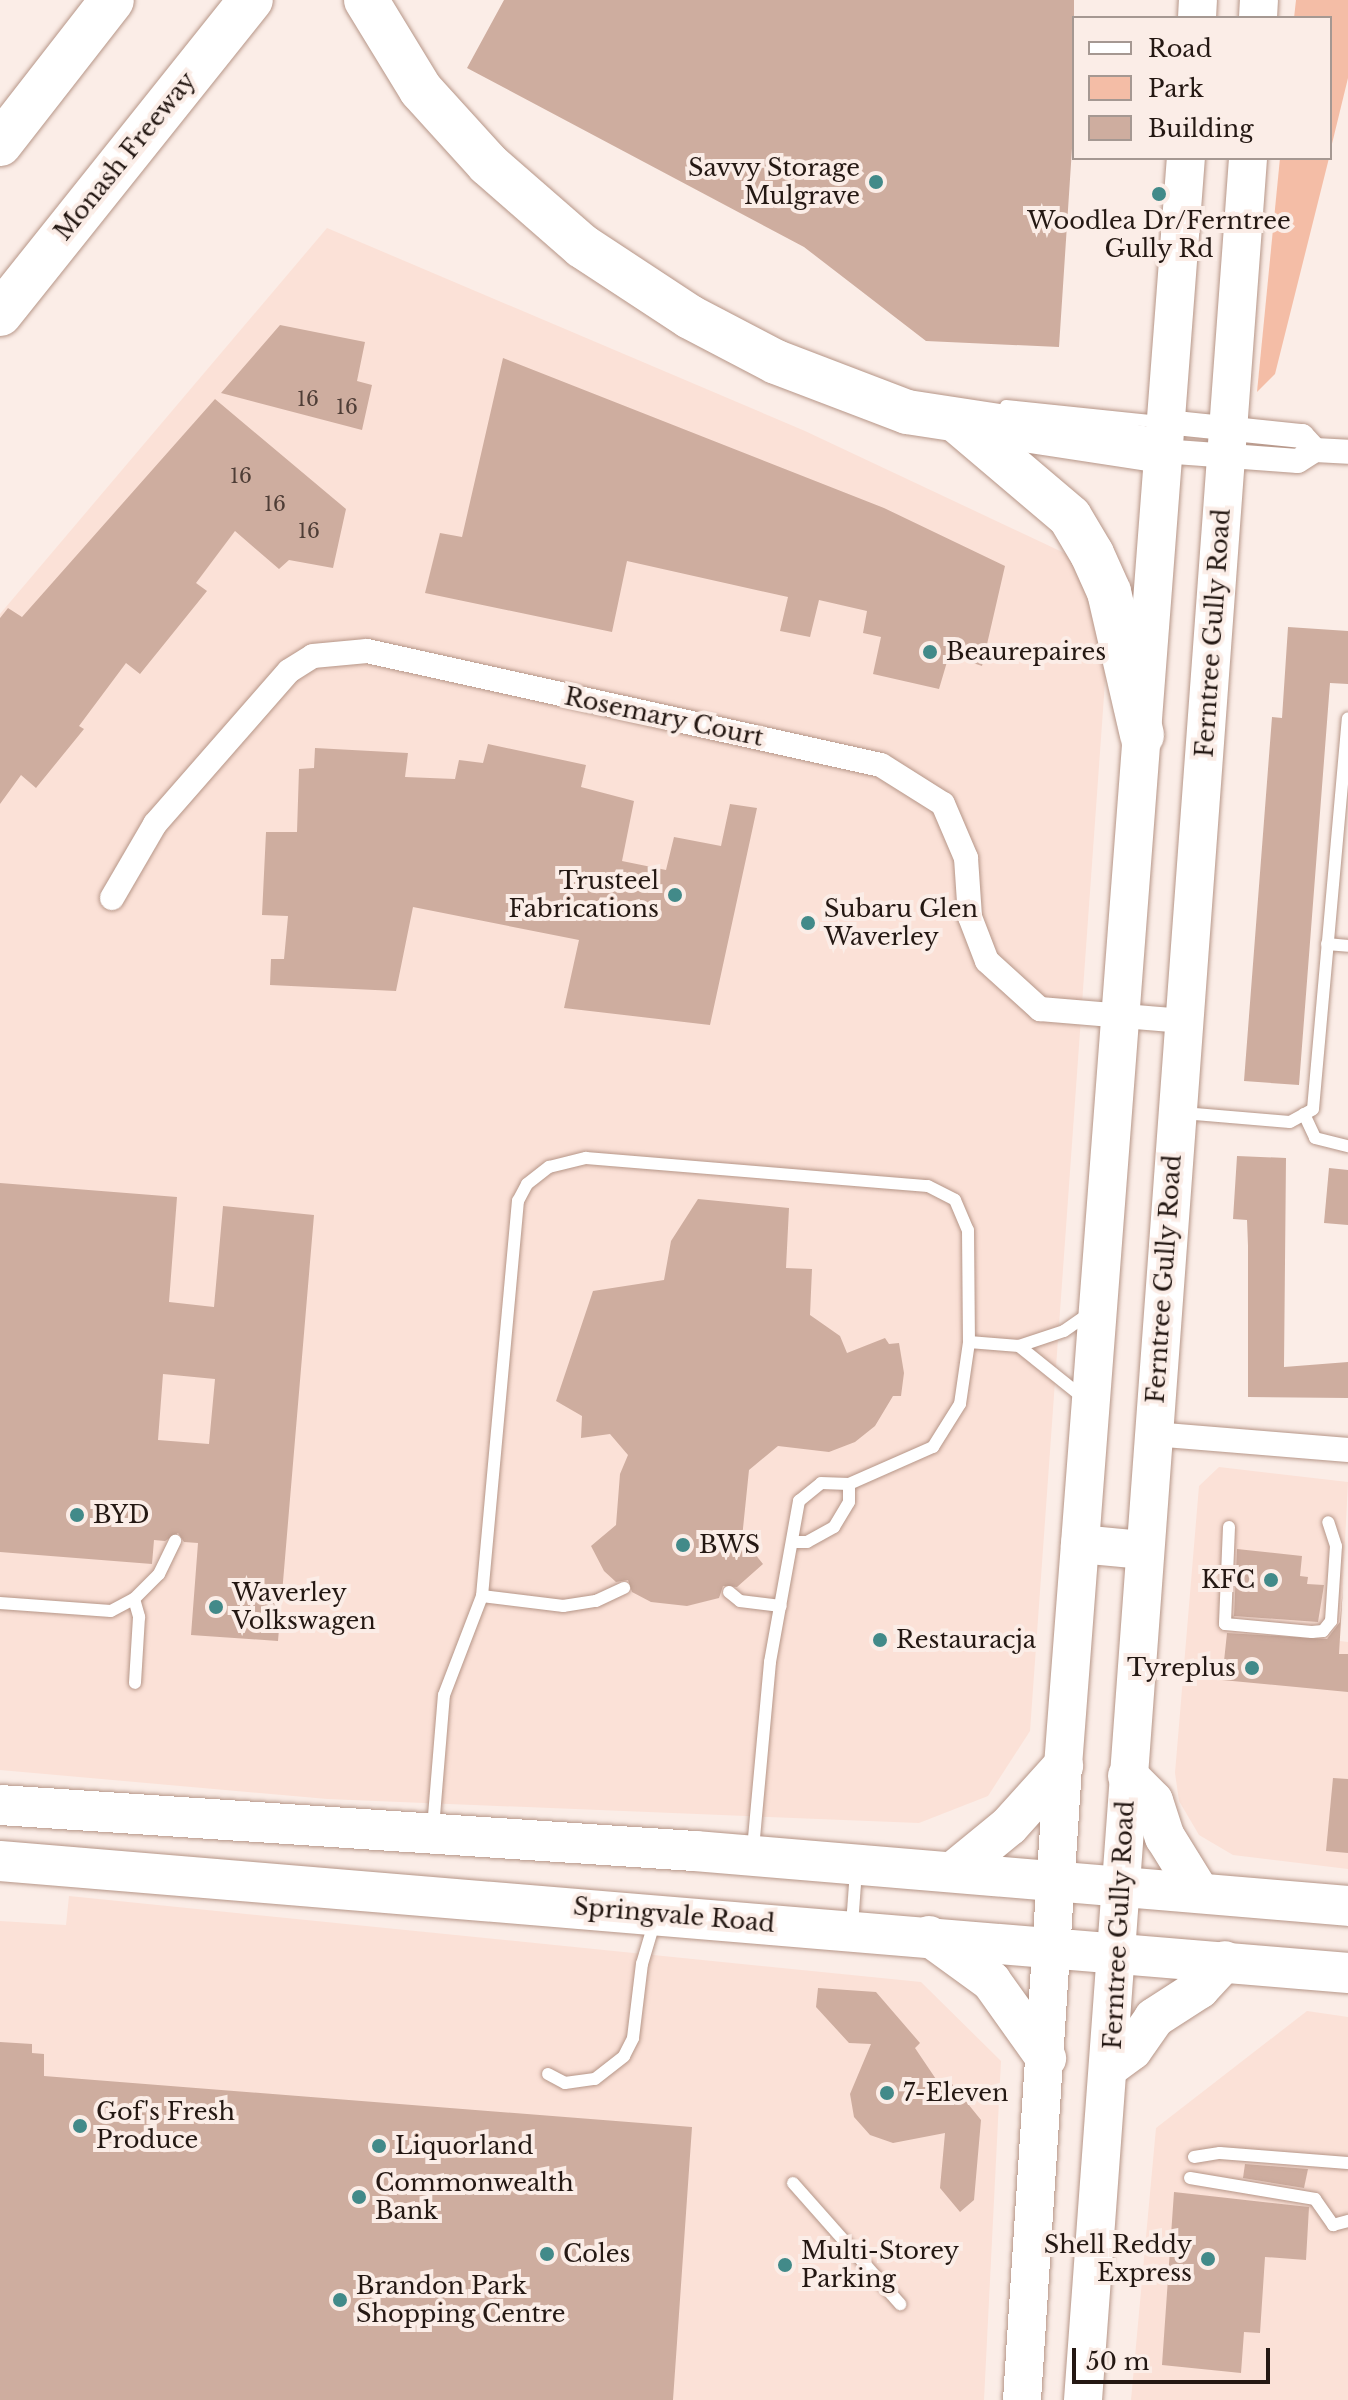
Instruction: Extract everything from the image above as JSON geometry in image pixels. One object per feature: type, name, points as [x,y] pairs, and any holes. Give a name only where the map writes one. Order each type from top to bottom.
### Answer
[{"type":"highway","points":[[0,144],[112,0]]},
{"type":"highway","name":"Monash Freeway","points":[[0,314],[251,0]]},
{"type":"highway","points":[[366,0],[421,90],[523,196],[582,246],[690,317],[776,362],[907,412],[957,421],[1164,437]]},
{"type":"highway","points":[[957,421],[1070,517],[1092,554],[1109,592],[1142,735]]},
{"type":"highway","points":[[954,1871],[1009,1826],[1063,1766]]},
{"type":"highway","points":[[1128,1776],[1153,1801],[1165,1837],[1199,1892]]},
{"type":"highway","points":[[0,1805],[954,1871],[1348,1906]]},
{"type":"highway","points":[[330,1830],[330,1886]]},
{"type":"highway","name":"Springvale Road","points":[[0,1861],[1052,1945],[1348,1973]]},
{"type":"highway","points":[[929,1936],[991,1981],[1046,2058]]},
{"type":"highway","points":[[1110,2066],[1132,2050],[1154,2018],[1199,1989],[1225,1961]]},
{"type":"main road","points":[[1022,2400],[1063,1766],[1186,160]]},
{"type":"main road","name":"Ferntree Gully Road","points":[[1083,2400],[1110,2066],[1144,1550],[1248,160]]},
{"type":"main road","points":[[1080,1544],[1144,1550]]},
{"type":"street","points":[[1164,437],[1228,443],[1298,461],[1315,450],[1348,452]]},
{"type":"street","name":"Rosemary Court","points":[[112,898],[155,824],[289,671],[313,656],[367,651],[881,765],[943,804],[966,858],[970,917],[987,961],[1040,1009],[1183,1021]]},
{"type":"street","points":[[1153,1434],[1348,1450]]},
{"type":"lane","points":[[1003,405],[1164,437]]},
{"type":"lane","points":[[1176,1112],[1290,1122],[1313,1109],[1348,719]]},
{"type":"lane","points":[[1327,944],[1348,946]]},
{"type":"lane","points":[[1304,1114],[1315,1138],[1348,1146]]},
{"type":"lane","points":[[433,1835],[444,1695],[482,1596],[518,1201],[527,1184],[549,1167],[586,1158],[928,1186],[955,1200],[968,1230],[969,1342],[960,1404],[933,1447],[849,1484],[821,1483],[799,1501],[770,1662],[752,1856]]},
{"type":"lane","points":[[969,1342],[1019,1346],[1064,1331],[1098,1306]]},
{"type":"lane","points":[[1019,1346],[1091,1403]]},
{"type":"lane","points":[[794,1542],[807,1542],[834,1527],[849,1502],[849,1484]]},
{"type":"lane","points":[[1229,1527],[1222,1613],[1225,1624],[1312,1632],[1323,1631],[1331,1621],[1336,1546],[1328,1522]]},
{"type":"lane","points":[[0,1603],[111,1611],[134,1599],[159,1574],[175,1541]]},
{"type":"lane","points":[[482,1596],[563,1606],[596,1601],[624,1588]]},
{"type":"lane","points":[[729,1592],[740,1601],[781,1606]]},
{"type":"lane","points":[[134,1599],[139,1617],[135,1683]]},
{"type":"lane","points":[[852,1930],[856,1864]]},
{"type":"lane","points":[[548,2074],[577,2083],[604,2074],[624,2056],[633,2038],[642,1964],[658,1914]]},
{"type":"lane","points":[[1194,2157],[1220,2153],[1348,2163]]},
{"type":"lane","points":[[1190,2178],[1315,2199],[1333,2225],[1348,2221]]},
{"type":"lane","points":[[793,2183],[900,2304]]},
{"type":"shaded area","points":[[327,228],[805,431],[1075,558],[1107,654],[1030,1731],[988,1796],[919,1823],[327,1799],[0,1770],[0,614]]},
{"type":"shaded area","points":[[1219,1467],[1348,1482],[1340,1641],[1348,1642],[1348,1869],[1233,1855],[1199,1835],[1179,1801],[1175,1773],[1199,1486]]},
{"type":"shaded area","points":[[69,1896],[921,1982],[1001,2061],[984,2400],[0,2400],[0,1921],[66,1925]]},
{"type":"shaded area","points":[[1307,2011],[1348,2017],[1348,2400],[1131,2400],[1156,2128]]},
{"type":"green space","points":[[1296,0],[1348,0],[1348,78],[1332,144],[1332,16],[1294,16]]},
{"type":"green space","points":[[1280,160],[1328,160],[1275,374],[1257,392]]},
{"type":"building","name":"Savvy Storage Mulgrave","points":[[504,0],[1074,0],[1072,149],[1059,347],[926,341],[804,247],[467,68]]},
{"type":"building","points":[[280,325],[365,342],[357,381],[372,385],[362,430],[221,393]]},
{"type":"building","points":[[503,358],[884,508],[1005,566],[982,666],[949,655],[939,689],[873,674],[881,637],[863,633],[867,611],[819,600],[810,637],[780,631],[788,597],[627,561],[612,632],[425,593],[440,533],[462,537]]},
{"type":"building","points":[[215,399],[346,509],[333,568],[289,560],[279,569],[235,531],[196,583],[207,591],[140,674],[126,663],[79,726],[84,729],[36,788],[21,775],[0,804],[0,618],[8,608],[22,617]]},
{"type":"building","points":[[1288,627],[1348,631],[1348,684],[1330,683],[1299,1085],[1244,1081],[1272,717],[1282,718]]},
{"type":"building","points":[[488,744],[586,765],[581,787],[634,801],[622,861],[666,870],[674,837],[721,846],[730,804],[757,808],[710,1025],[564,1008],[579,940],[413,907],[396,991],[270,985],[271,959],[284,959],[288,916],[262,915],[266,832],[297,832],[299,769],[314,768],[315,748],[408,753],[405,777],[455,779],[459,760],[483,763]]},
{"type":"building","points":[[1237,1156],[1286,1158],[1284,1367],[1348,1362],[1348,1398],[1248,1397],[1247,1220],[1233,1219]]},
{"type":"building","points":[[1329,1168],[1348,1170],[1348,1225],[1324,1223]]},
{"type":"building","points":[[0,1183],[177,1197],[169,1302],[214,1307],[223,1206],[314,1215],[278,1641],[191,1635],[198,1543],[184,1542],[178,1533],[165,1541],[154,1540],[152,1564],[0,1552]],"holes":[[[163,1374],[215,1379],[209,1444],[158,1440]]]},
{"type":"building","points":[[698,1199],[789,1208],[786,1268],[812,1269],[810,1315],[840,1336],[847,1353],[885,1338],[889,1344],[899,1343],[904,1373],[901,1396],[893,1396],[875,1426],[855,1442],[829,1452],[778,1446],[749,1470],[742,1538],[763,1564],[737,1587],[723,1586],[719,1598],[687,1606],[651,1602],[632,1592],[628,1580],[616,1582],[604,1571],[591,1546],[616,1525],[620,1474],[628,1455],[610,1434],[581,1438],[582,1416],[556,1401],[593,1291],[664,1280],[671,1241]]},
{"type":"building","points":[[1237,1549],[1302,1556],[1300,1576],[1308,1577],[1307,1584],[1324,1585],[1318,1622],[1234,1616]]},
{"type":"building","points":[[1343,1586],[1339,1654],[1348,1654],[1348,1692],[1222,1680],[1227,1633],[1327,1639],[1340,1622]]},
{"type":"building","points":[[1333,1778],[1348,1779],[1348,1853],[1326,1851]]},
{"type":"building","points":[[818,1988],[876,1992],[920,2043],[915,2048],[944,2091],[952,2084],[981,2120],[974,2200],[960,2212],[940,2188],[945,2133],[893,2143],[870,2135],[854,2117],[850,2094],[871,2044],[849,2043],[816,2007]]},
{"type":"building","name":"Brandon Park Shopping Centre","points":[[0,2042],[32,2044],[32,2053],[44,2054],[44,2076],[692,2127],[673,2400],[0,2400]]},
{"type":"building","points":[[1245,2164],[1308,2169],[1304,2188],[1243,2178]]},
{"type":"building","points":[[1174,2192],[1309,2207],[1306,2260],[1265,2257],[1260,2333],[1244,2332],[1241,2373],[1162,2365]]},
{"type":"place","name":"Savvy Storage Mulgrave","points":[[876,182]]},
{"type":"place","name":"Woodlea Dr/Ferntree Gully Rd","points":[[1159,194]]},
{"type":"place","name":"Beaurepaires","points":[[930,652]]},
{"type":"place","name":"Trusteel Fabrications","points":[[675,895]]},
{"type":"place","name":"Subaru Glen Waverley","points":[[808,923]]},
{"type":"place","name":"BYD","points":[[77,1515]]},
{"type":"place","name":"BWS","points":[[683,1545]]},
{"type":"place","name":"KFC","points":[[1271,1580]]},
{"type":"place","name":"Waverley Volkswagen","points":[[216,1607]]},
{"type":"place","name":"Restauracja","points":[[880,1640]]},
{"type":"place","name":"Tyreplus","points":[[1252,1668]]},
{"type":"place","name":"7-Eleven","points":[[887,2093]]},
{"type":"place","name":"Gof's Fresh Produce","points":[[80,2126]]},
{"type":"place","name":"Liquorland","points":[[379,2146]]},
{"type":"place","name":"Commonwealth Bank","points":[[359,2197]]},
{"type":"place","name":"Coles","points":[[547,2254]]},
{"type":"place","name":"Shell Reddy Express","points":[[1208,2259]]},
{"type":"place","name":"Multi-Storey Parking","points":[[785,2265]]},
{"type":"place","name":"Brandon Park Shopping Centre","points":[[340,2300]]}]
